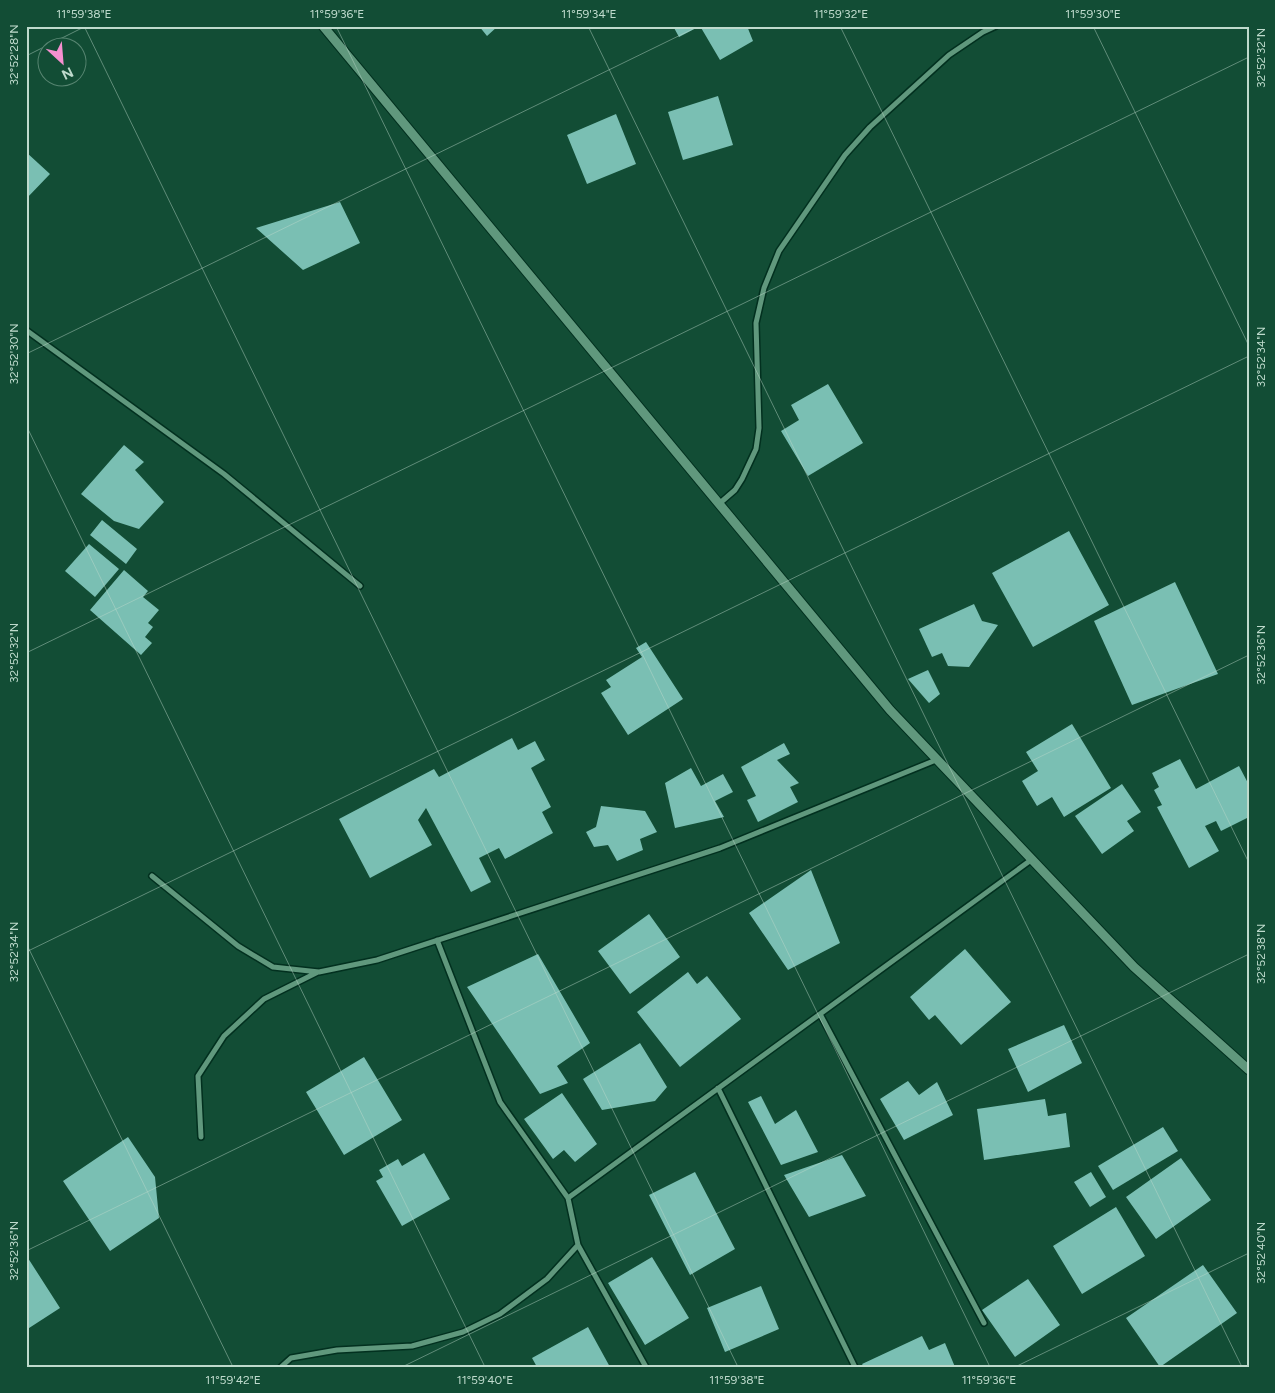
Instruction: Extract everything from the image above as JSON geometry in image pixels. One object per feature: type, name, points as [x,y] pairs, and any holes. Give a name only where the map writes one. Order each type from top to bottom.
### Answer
[{"type":"street","points":[[323,26],[890,710],[1134,967],[1249,1070]]},
{"type":"street","points":[[720,503],[735,490],[756,449],[759,428],[756,323],[764,288],[779,251],[845,155],[870,127],[949,55],[983,32],[996,26]]},
{"type":"street","points":[[26,330],[224,474],[360,586]]},
{"type":"street","points":[[201,1137],[198,1076],[224,1036],[264,999],[318,972],[377,960],[720,848],[936,760]]},
{"type":"street","points":[[568,1198],[1031,860]]},
{"type":"street","points":[[152,876],[238,946],[273,967],[318,972]]},
{"type":"street","points":[[436,940],[500,1102],[568,1198],[578,1245],[646,1367]]},
{"type":"street","points":[[820,1014],[984,1323]]},
{"type":"street","points":[[718,1088],[855,1367]]},
{"type":"street","points":[[281,1367],[291,1358],[337,1350],[412,1346],[463,1332],[500,1314],[547,1279],[578,1245]]},
{"type":"building","points":[[479,26],[498,26],[487,36]]},
{"type":"building","points":[[673,26],[700,26],[679,37]]},
{"type":"building","points":[[700,26],[747,26],[753,41],[720,60]]},
{"type":"building","points":[[718,96],[733,145],[683,160],[668,112]]},
{"type":"building","points":[[616,114],[636,164],[587,184],[567,135]]},
{"type":"building","points":[[26,152],[50,174],[26,199]]},
{"type":"building","points":[[340,202],[360,243],[303,270],[256,228]]},
{"type":"building","points":[[828,384],[863,443],[808,476],[781,431],[799,420],[791,405]]},
{"type":"building","points":[[124,445],[144,462],[135,470],[164,502],[139,529],[114,521],[81,494]]},
{"type":"building","points":[[102,520],[137,549],[126,564],[90,535]]},
{"type":"building","points":[[1069,531],[1109,605],[1033,647],[992,573]]},
{"type":"building","points":[[89,544],[119,569],[95,597],[65,571]]},
{"type":"building","points":[[124,570],[148,591],[143,597],[159,610],[148,623],[153,627],[145,637],[152,643],[141,655],[90,610]]},
{"type":"building","points":[[1175,582],[1218,674],[1132,705],[1094,621]]},
{"type":"building","points":[[974,604],[982,621],[998,625],[969,667],[948,666],[942,653],[932,657],[919,629]]},
{"type":"building","points":[[646,642],[683,699],[628,735],[601,693],[611,687],[606,680],[642,657],[636,648]]},
{"type":"building","points":[[928,670],[940,694],[929,703],[908,679]]},
{"type":"building","points":[[1072,724],[1111,788],[1064,817],[1052,797],[1037,806],[1022,781],[1038,771],[1026,752]]},
{"type":"building","points":[[512,738],[518,750],[535,741],[545,760],[531,768],[551,807],[542,812],[553,833],[505,859],[499,848],[479,858],[491,882],[471,892],[426,808],[418,820],[432,845],[370,878],[339,819],[434,769],[439,777]]},
{"type":"building","points":[[784,743],[790,754],[777,760],[799,783],[790,787],[798,802],[758,822],[747,800],[756,796],[741,767]]},
{"type":"building","points":[[1180,759],[1196,789],[1239,766],[1249,785],[1249,817],[1221,831],[1216,821],[1205,826],[1219,851],[1189,868],[1157,807],[1162,805],[1154,790],[1159,787],[1152,773]]},
{"type":"building","points":[[691,768],[701,786],[723,774],[733,792],[715,801],[724,817],[675,828],[665,783]]},
{"type":"building","points":[[1122,784],[1141,812],[1127,821],[1134,831],[1102,854],[1075,816]]},
{"type":"building","points":[[601,806],[645,811],[657,832],[640,839],[643,850],[617,861],[608,845],[594,847],[586,832],[596,827]]},
{"type":"building","points":[[811,870],[840,943],[788,970],[749,913]]},
{"type":"building","points":[[649,914],[680,957],[630,994],[598,951]]},
{"type":"building","points":[[965,949],[1011,1002],[961,1045],[935,1015],[929,1020],[910,997]]},
{"type":"building","points":[[538,954],[590,1043],[557,1066],[568,1083],[540,1094],[467,987]]},
{"type":"building","points":[[688,972],[697,984],[707,976],[741,1019],[680,1067],[637,1012]]},
{"type":"building","points":[[1064,1025],[1082,1063],[1028,1092],[1008,1049]]},
{"type":"building","points":[[640,1043],[667,1087],[655,1101],[602,1110],[583,1079]]},
{"type":"building","points":[[364,1057],[402,1120],[344,1155],[306,1092]]},
{"type":"building","points":[[908,1081],[919,1095],[937,1082],[953,1115],[904,1140],[880,1099]]},
{"type":"building","points":[[562,1093],[597,1144],[575,1162],[564,1150],[553,1159],[524,1119]]},
{"type":"building","points":[[761,1096],[775,1124],[796,1110],[818,1152],[781,1165],[748,1102]]},
{"type":"building","points":[[1045,1099],[1048,1116],[1066,1113],[1070,1147],[984,1160],[977,1109]]},
{"type":"building","points":[[1163,1127],[1178,1151],[1113,1190],[1098,1166]]},
{"type":"building","points":[[128,1137],[155,1177],[159,1218],[110,1251],[63,1181]]},
{"type":"building","points":[[424,1153],[450,1199],[402,1226],[376,1181],[383,1177],[379,1170],[398,1159],[402,1166]]},
{"type":"building","points":[[842,1155],[866,1196],[809,1217],[784,1175]]},
{"type":"building","points":[[1181,1158],[1211,1200],[1156,1239],[1126,1197]]},
{"type":"building","points":[[695,1172],[735,1249],[690,1275],[649,1195]]},
{"type":"building","points":[[1091,1172],[1106,1197],[1090,1207],[1074,1182]]},
{"type":"building","points":[[1116,1207],[1145,1256],[1082,1294],[1053,1246]]},
{"type":"building","points":[[26,1255],[60,1308],[26,1330]]},
{"type":"building","points":[[652,1257],[689,1318],[645,1345],[608,1283]]},
{"type":"building","points":[[1203,1265],[1237,1313],[1160,1367],[1126,1318]]},
{"type":"building","points":[[1028,1279],[1060,1325],[1015,1357],[982,1310]]},
{"type":"building","points":[[761,1286],[779,1329],[725,1352],[707,1308]]},
{"type":"building","points":[[588,1327],[610,1367],[537,1367],[532,1358]]},
{"type":"building","points":[[922,1336],[929,1350],[945,1343],[955,1367],[864,1367],[862,1364]]}]
